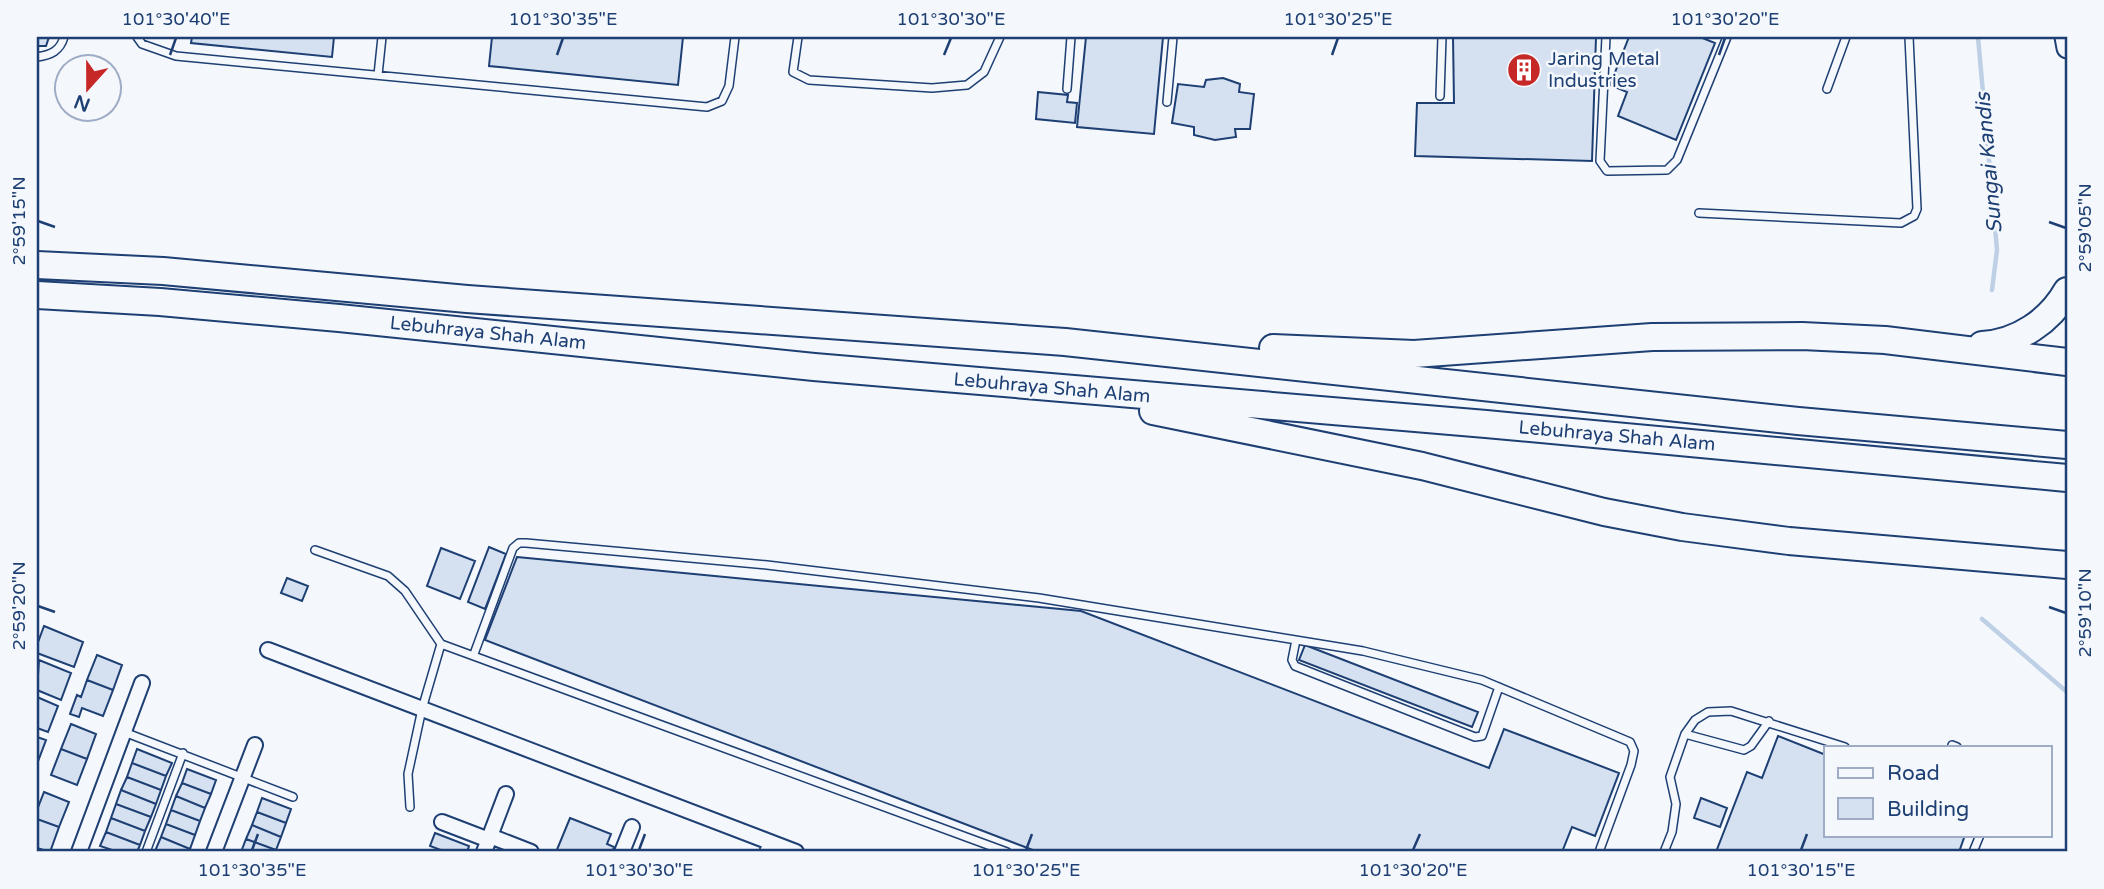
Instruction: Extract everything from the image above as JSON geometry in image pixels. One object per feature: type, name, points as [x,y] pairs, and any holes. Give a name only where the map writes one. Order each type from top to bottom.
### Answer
[{"type":"highway","name":"Lebuhraya Shah Alam","points":[[37,265],[163,271],[467,299],[1065,342],[1798,421],[2067,445]]},
{"type":"highway","points":[[1949,347],[1994,345],[2020,335],[2044,321],[2067,291]]},
{"type":"highway","name":"Lebuhraya Shah Alam","points":[[37,295],[160,302],[339,318],[814,367],[1500,425],[2067,478]]},
{"type":"highway","points":[[1065,342],[1414,354],[1653,337],[1802,336],[1885,340],[2067,362]]},
{"type":"highway","points":[[1015,385],[1422,466],[1604,512],[1682,527],[1789,541],[2067,565]]},
{"type":"highway","points":[[2027,561],[2067,583]]},
{"type":"main road","points":[[2066,37],[2067,48]]},
{"type":"street","points":[[268,650],[765,847],[796,852]]},
{"type":"street","points":[[79,852],[142,683]]},
{"type":"street","points":[[214,852],[255,745]]},
{"type":"street","points":[[487,843],[506,794]]},
{"type":"street","points":[[442,822],[487,843],[531,852]]},
{"type":"street","points":[[622,852],[632,827]]},
{"type":"lane","points":[[37,57],[52,54],[61,46],[64,37]]},
{"type":"lane","points":[[136,37],[142,44],[176,56],[707,107],[722,101],[729,86],[735,37]]},
{"type":"lane","points":[[377,75],[382,37]]},
{"type":"lane","points":[[798,37],[793,72],[809,80],[932,88],[967,85],[984,72],[1000,37]]},
{"type":"lane","points":[[1066,89],[1071,37]]},
{"type":"lane","points":[[1167,102],[1173,37]]},
{"type":"lane","points":[[1440,96],[1442,37]]},
{"type":"lane","points":[[1606,37],[1600,161],[1607,171],[1667,170],[1677,160],[1727,37]]},
{"type":"lane","points":[[1827,89],[1846,37]]},
{"type":"lane","points":[[1699,214],[1902,223],[1914,216],[1917,208],[1917,183],[1909,37]]},
{"type":"lane","points":[[474,654],[513,548],[519,543],[767,565],[1039,598],[1363,651],[1482,680],[1630,742],[1634,751],[1631,765],[1598,852]]},
{"type":"lane","points":[[315,550],[388,576],[405,591],[441,644],[1007,852]]},
{"type":"lane","points":[[1296,640],[1292,660],[1295,666],[1475,737],[1482,736],[1499,687]]},
{"type":"lane","points":[[410,807],[408,774],[422,709],[441,644]]},
{"type":"lane","points":[[1664,852],[1672,832],[1676,804],[1670,777],[1685,734],[1695,720],[1708,712],[1731,711],[1842,746]]},
{"type":"lane","points":[[1685,734],[1744,750],[1751,746],[1769,721]]},
{"type":"lane","points":[[124,731],[293,797]]},
{"type":"lane","points":[[146,852],[183,754]]},
{"type":"building","points":[[37,37],[49,37],[46,46],[37,46]]},
{"type":"building","points":[[192,37],[334,37],[332,57],[191,43]]},
{"type":"building","points":[[492,37],[683,37],[678,85],[489,66]]},
{"type":"building","points":[[1086,37],[1163,37],[1154,134],[1077,127]]},
{"type":"building","name":"Jaring Metal Industries","points":[[1453,37],[1596,37],[1592,161],[1415,156],[1417,103],[1454,103]]},
{"type":"building","points":[[1629,37],[1700,37],[1715,43],[1676,140],[1618,116],[1627,92],[1610,85]]},
{"type":"building","points":[[1223,78],[1240,84],[1239,92],[1254,94],[1250,129],[1235,129],[1236,137],[1215,140],[1194,135],[1194,127],[1172,123],[1178,84],[1204,87],[1206,80]]},
{"type":"building","points":[[1038,92],[1068,95],[1067,102],[1077,103],[1075,123],[1036,119]]},
{"type":"building","points":[[489,547],[506,554],[485,609],[468,602]]},
{"type":"building","points":[[441,548],[475,561],[460,599],[427,586]]},
{"type":"building","points":[[517,557],[1081,611],[1489,768],[1504,729],[1619,773],[1595,836],[1572,827],[1562,852],[1038,852],[485,640]]},
{"type":"building","points":[[287,578],[308,586],[302,601],[281,593]]},
{"type":"building","points":[[44,626],[83,642],[74,667],[37,653]]},
{"type":"building","points":[[1305,645],[1478,712],[1472,727],[1299,660]]},
{"type":"building","points":[[97,655],[122,665],[113,690],[87,680]]},
{"type":"building","points":[[39,660],[71,673],[61,700],[37,690]]},
{"type":"building","points":[[87,680],[113,690],[103,716],[82,708],[79,717],[70,714],[77,695],[81,697]]},
{"type":"building","points":[[37,697],[58,706],[48,732],[37,728]]},
{"type":"building","points":[[71,724],[96,734],[87,759],[61,749]]},
{"type":"building","points":[[1778,736],[1824,754],[1824,836],[1965,836],[1959,852],[1716,852],[1747,772],[1762,778]]},
{"type":"building","points":[[37,737],[46,740],[37,764]]},
{"type":"building","points":[[61,749],[87,759],[77,785],[51,775]]},
{"type":"building","points":[[137,749],[172,763],[166,776],[132,763]]},
{"type":"building","points":[[132,763],[166,776],[161,790],[127,777]]},
{"type":"building","points":[[187,769],[216,780],[211,794],[182,783]]},
{"type":"building","points":[[127,777],[161,790],[156,804],[121,790]]},
{"type":"building","points":[[182,783],[211,794],[205,808],[176,796]]},
{"type":"building","points":[[121,790],[156,804],[151,817],[116,804]]},
{"type":"building","points":[[44,792],[69,802],[59,827],[37,819],[37,810]]},
{"type":"building","points":[[176,796],[205,808],[200,821],[171,810]]},
{"type":"building","points":[[262,798],[291,809],[286,823],[257,812]]},
{"type":"building","points":[[1701,798],[1727,808],[1720,827],[1694,818]]},
{"type":"building","points":[[116,804],[151,817],[145,831],[111,818]]},
{"type":"building","points":[[171,810],[200,821],[195,835],[166,824]]},
{"type":"building","points":[[257,812],[286,823],[281,837],[252,825]]},
{"type":"building","points":[[111,818],[145,831],[140,845],[106,832]]},
{"type":"building","points":[[570,818],[611,834],[607,844],[614,847],[612,852],[556,852]]},
{"type":"building","points":[[37,819],[59,827],[50,852],[37,848]]},
{"type":"building","points":[[166,824],[195,835],[190,849],[161,837]]},
{"type":"building","points":[[252,825],[281,837],[276,850],[246,839]]},
{"type":"building","points":[[106,832],[140,845],[137,852],[118,852],[100,846]]},
{"type":"building","points":[[435,833],[469,846],[467,852],[446,852],[430,846]]},
{"type":"building","points":[[161,837],[190,849],[188,852],[155,851]]},
{"type":"building","points":[[246,839],[276,850],[241,852]]},
{"type":"waterway","name":"Sungai Kandis","points":[[1978,37],[1997,250],[1992,290]]},
{"type":"waterway","name":"Sungai Kandis","points":[[1982,619],[2067,692]]},
{"type":"place","name":"Jaring Metal Industries","points":[[1524,70]]}]
